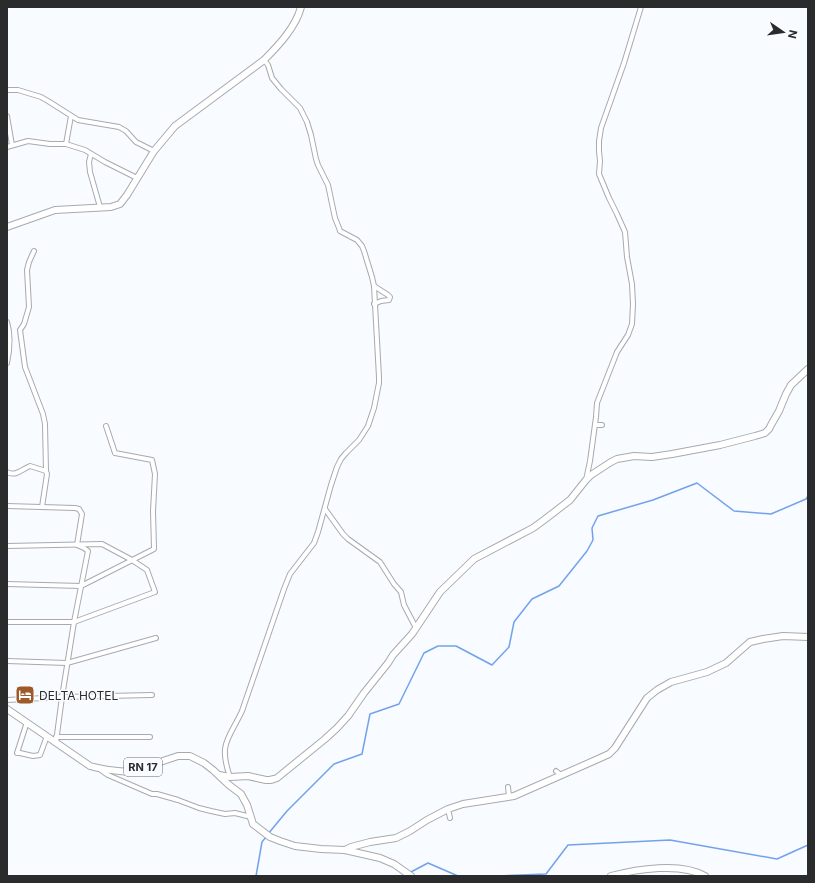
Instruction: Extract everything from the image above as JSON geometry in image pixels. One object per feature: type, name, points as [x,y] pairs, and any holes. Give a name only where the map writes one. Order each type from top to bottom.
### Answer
[{"type":"main road","points":[[7,227],[54,210],[113,207],[120,204],[128,195],[154,150],[180,122],[264,60],[287,34],[301,7]]},
{"type":"main road","points":[[219,775],[230,777],[248,776],[270,780],[277,778],[292,766],[337,728],[348,716],[393,655],[405,643],[440,592],[474,559],[529,531],[539,524],[570,500],[586,480],[604,465],[617,459],[634,456],[652,457],[672,454],[720,445],[765,433],[772,425],[786,394],[792,385],[808,369]]},
{"type":"main road","points":[[345,850],[350,847],[370,842],[396,838],[427,820],[463,804],[514,796],[558,773],[609,754],[620,741],[647,698],[657,690],[671,682],[707,672],[726,662],[750,642],[763,638],[783,636],[808,637]]},
{"type":"main road","name":"RN 17","points":[[7,709],[47,736],[56,739],[90,766],[130,772],[166,759],[178,756],[190,756],[204,763],[241,794],[252,817],[253,824],[270,837],[295,846],[345,850],[380,858],[394,864],[411,876]]},
{"type":"main road","points":[[611,876],[628,872],[672,868],[687,870],[705,876]]},
{"type":"street","points":[[586,480],[590,461],[597,403],[617,352],[628,335],[632,324],[633,304],[624,232],[599,174],[600,161],[598,141],[641,7]]},
{"type":"street","points":[[230,777],[226,765],[224,751],[225,745],[239,718],[290,574],[314,543],[337,467],[346,453],[364,434],[368,426],[374,408],[379,383],[374,286],[370,267],[362,246],[357,240],[340,231],[335,218],[328,186],[320,171],[316,159],[312,135],[306,119],[300,108],[272,78],[268,65],[264,60]]},
{"type":"street","points":[[7,90],[24,91],[41,97],[78,120],[119,127],[126,131],[136,142],[154,150]]},
{"type":"street","points":[[7,116],[12,145]]},
{"type":"street","points":[[66,144],[71,116]]},
{"type":"street","points":[[7,147],[28,141],[50,144],[66,144],[81,149],[138,178]]},
{"type":"street","points":[[91,154],[89,162],[90,172],[100,207]]},
{"type":"street","points":[[34,251],[27,270],[29,307],[24,324],[20,330],[25,367],[43,414],[45,424],[47,474],[42,507]]},
{"type":"street","points":[[374,286],[390,297],[389,300],[374,304]]},
{"type":"street","points":[[7,322],[10,339],[7,363]]},
{"type":"street","points":[[595,425],[602,425]]},
{"type":"street","points":[[7,584],[81,586],[154,549],[155,474],[152,460],[115,453],[106,426]]},
{"type":"street","points":[[7,472],[10,474],[15,474],[30,466],[46,471]]},
{"type":"street","points":[[7,506],[79,509],[82,514],[77,545]]},
{"type":"street","points":[[325,509],[348,539],[380,562],[401,592],[404,605],[416,628]]},
{"type":"street","points":[[7,546],[102,544],[147,570],[155,592],[74,622],[7,622]]},
{"type":"street","points":[[77,545],[88,551],[67,663],[56,739],[150,737]]},
{"type":"street","points":[[7,661],[67,663],[156,638]]},
{"type":"street","points":[[7,700],[152,695]]},
{"type":"street","points":[[27,722],[17,753],[33,756],[40,755],[47,736]]},
{"type":"street","points":[[99,768],[108,775],[152,794],[178,800],[198,808],[225,814],[235,813],[252,817]]},
{"type":"street","points":[[508,787],[509,796]]},
{"type":"street","points":[[448,810],[450,818]]},
{"type":"waterway","points":[[268,834],[287,811],[334,764],[362,754],[370,714],[399,704],[424,653],[438,646],[456,646],[492,665],[509,647],[514,622],[532,599],[559,586],[587,551],[593,540],[592,528],[598,516],[653,500],[697,483],[734,511],[771,514],[806,499],[808,496]]},
{"type":"waterway","points":[[256,876],[262,842],[266,837]]},
{"type":"waterway","points":[[496,876],[546,874],[568,845],[670,840],[777,859],[808,845]]},
{"type":"waterway","points":[[409,873],[428,863],[458,876]]},
{"type":"place","name":"DELTA HOTEL","points":[[25,695]]}]
